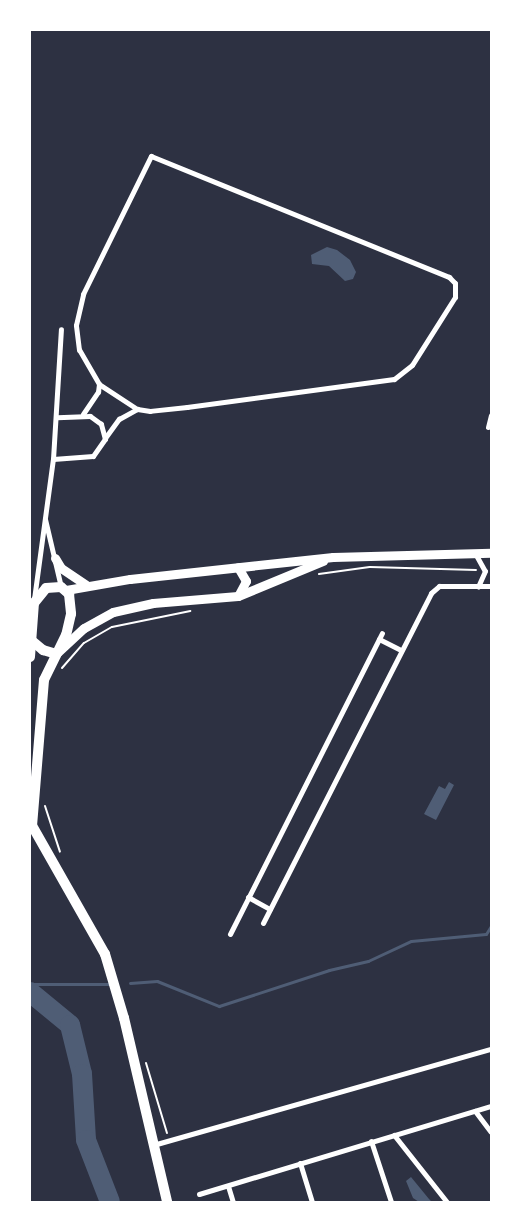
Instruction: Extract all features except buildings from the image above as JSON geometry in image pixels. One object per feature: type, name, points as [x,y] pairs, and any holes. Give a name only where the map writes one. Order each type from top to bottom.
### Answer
[{"type":"main road","points":[[30,657],[34,603],[46,588],[63,589],[333,557],[476,555],[491,553]]},
{"type":"main road","points":[[56,654],[84,628],[113,612],[153,603],[238,596],[333,557]]},
{"type":"main road","points":[[55,558],[61,568],[86,585]]},
{"type":"main road","points":[[238,567],[246,581],[238,596]]},
{"type":"main road","points":[[63,589],[71,602],[71,614],[66,635],[44,680],[35,724],[31,824],[105,954],[112,973],[167,1202]]},
{"type":"main road","points":[[31,640],[43,650],[56,654]]},
{"type":"street","points":[[151,156],[449,277],[455,283],[455,297],[421,352],[405,373],[394,379],[150,412],[137,409],[99,384],[79,350],[78,309],[151,156]]},
{"type":"street","points":[[34,603],[53,459],[61,328]]},
{"type":"street","points":[[83,414],[98,392],[99,384]]},
{"type":"street","points":[[53,459],[93,456],[119,419],[137,409]]},
{"type":"street","points":[[57,417],[83,414],[97,419],[105,438]]},
{"type":"street","points":[[488,427],[491,416]]},
{"type":"street","points":[[44,516],[63,589]]},
{"type":"street","points":[[476,555],[485,570],[478,587]]},
{"type":"street","points":[[263,923],[401,650],[436,588],[491,586]]},
{"type":"street","points":[[230,934],[382,633]]},
{"type":"street","points":[[379,639],[401,650]]},
{"type":"street","points":[[248,898],[270,909]]},
{"type":"street","points":[[153,1145],[491,1048]]},
{"type":"street","points":[[199,1194],[491,1106]]},
{"type":"street","points":[[474,1111],[491,1132]]},
{"type":"street","points":[[394,1135],[447,1202]]},
{"type":"street","points":[[371,1141],[391,1202]]},
{"type":"street","points":[[300,1163],[312,1202]]},
{"type":"street","points":[[228,1186],[233,1202]]},
{"type":"path","points":[[310,575],[370,567],[485,570]]},
{"type":"path","points":[[62,669],[84,643],[112,626],[192,611]]},
{"type":"path","points":[[44,804],[60,853]]},
{"type":"path","points":[[144,1055],[169,1140]]},
{"type":"water","points":[[327,247],[337,250],[350,260],[356,272],[353,279],[345,281],[329,266],[312,264],[311,255]]},
{"type":"water","points":[[449,782],[454,785],[436,820],[424,814],[439,786],[445,789]]},
{"type":"water","points":[[411,1177],[432,1202],[419,1202],[413,1198],[406,1181]]},
{"type":"waterway","points":[[491,877],[491,899]]},
{"type":"waterway","points":[[130,983],[157,981],[219,1006],[329,970],[368,961],[411,941],[486,934],[491,926]]},
{"type":"waterway","points":[[30,984],[112,984]]},
{"type":"waterway","points":[[30,992],[70,1025],[82,1074],[86,1140],[110,1202]]}]
